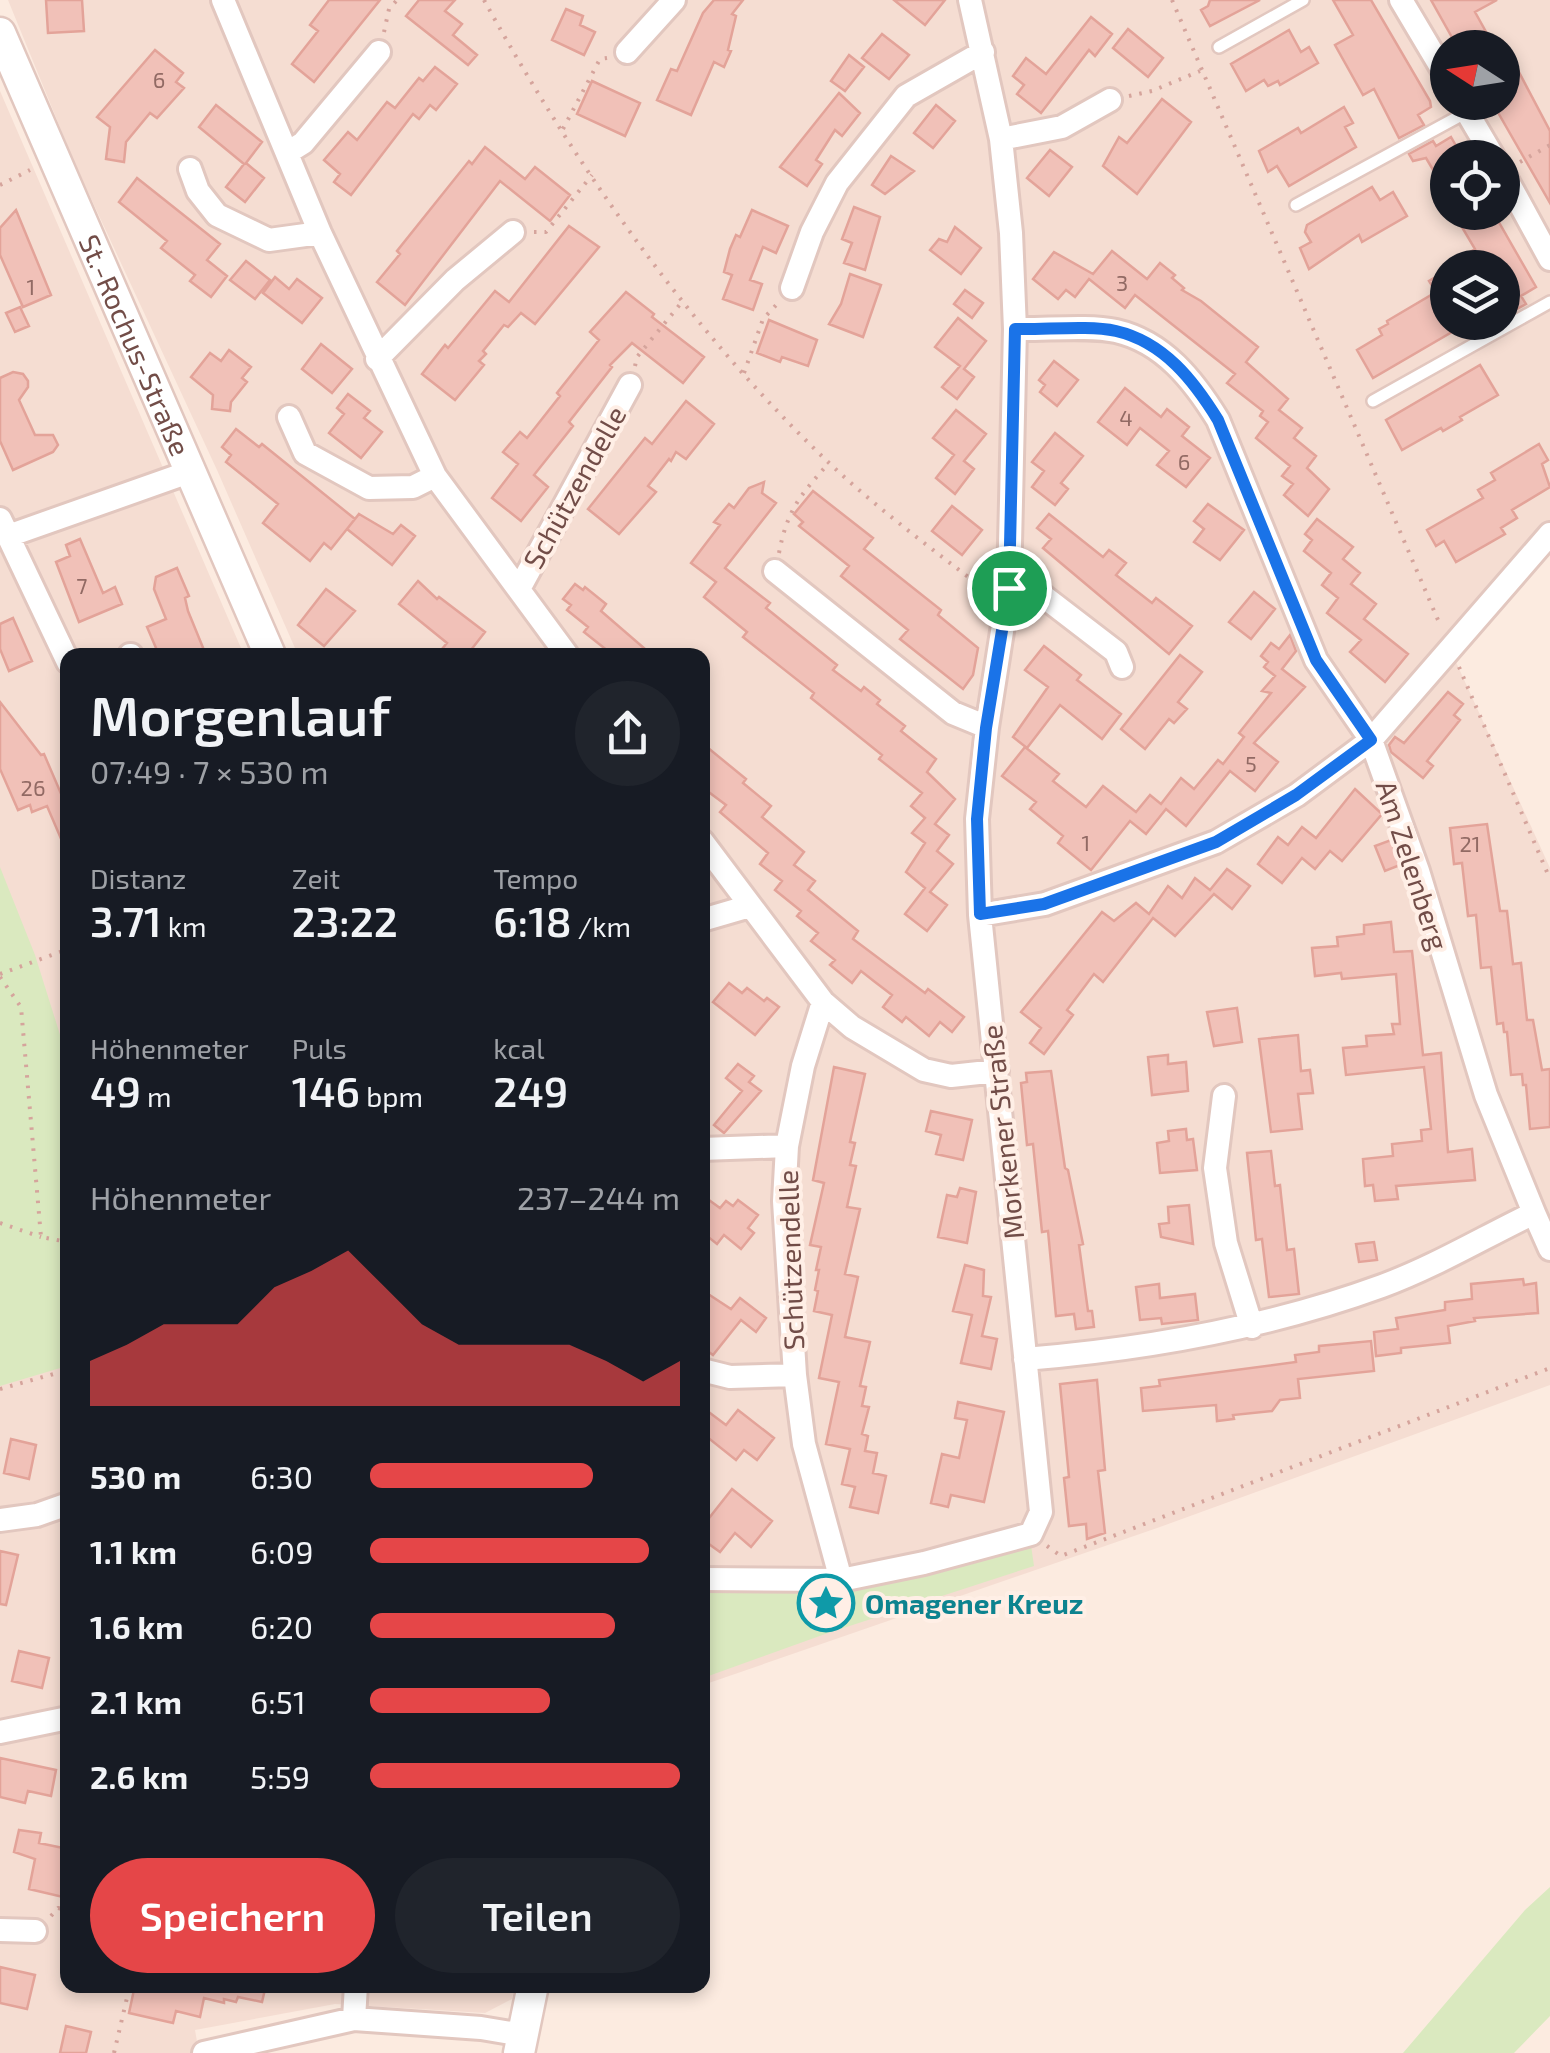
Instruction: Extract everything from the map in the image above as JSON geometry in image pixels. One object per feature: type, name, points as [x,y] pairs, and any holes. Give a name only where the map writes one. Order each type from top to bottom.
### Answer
[{"type":"street","name":"Schützendelle","points":[[224,0],[320,233],[434,476],[562,648]]},
{"type":"street","points":[[627,52],[674,0]]},
{"type":"street","name":"Morkener Straße","points":[[970,0],[1001,139],[1011,233],[1015,329],[1009,588],[986,728],[977,819],[980,914],[1041,1512],[1031,1534]]},
{"type":"street","points":[[1400,0],[1430,49]]},
{"type":"street","name":"St.-Rochus-Straße","points":[[0,33],[267,648]]},
{"type":"street","points":[[288,153],[303,143],[379,52]]},
{"type":"street","points":[[792,288],[812,232],[838,183],[906,96],[983,52]]},
{"type":"street","points":[[1001,139],[1062,127],[1110,100]]},
{"type":"street","points":[[190,169],[198,191],[217,215],[269,240],[320,233]]},
{"type":"street","points":[[1520,203],[1550,259]]},
{"type":"street","points":[[377,359],[456,280],[513,232]]},
{"type":"street","name":"Am Zelenberg","points":[[1015,329],[1116,331],[1146,344],[1175,362],[1197,386],[1218,420],[1316,660],[1371,740],[1418,871],[1486,1095],[1550,1249]]},
{"type":"street","name":"Schützendelle","points":[[519,589],[630,386]]},
{"type":"street","points":[[289,417],[305,453],[368,488],[413,487],[434,476]]},
{"type":"street","points":[[61,648],[4,528],[192,471]]},
{"type":"street","points":[[980,914],[1044,904],[1216,842],[1296,795],[1371,740],[1550,534]]},
{"type":"street","points":[[775,570],[953,713],[986,728]]},
{"type":"street","points":[[1009,588],[1034,589],[1116,652],[1122,667]]},
{"type":"street","points":[[710,852],[823,1002],[852,1026],[924,1070],[951,1076],[997,1071]]},
{"type":"street","points":[[710,918],[750,906]]},
{"type":"street","name":"Schützendelle","points":[[823,1002],[803,1066],[787,1146],[784,1201],[795,1375],[804,1444],[840,1580]]},
{"type":"street","points":[[1224,1096],[1215,1168],[1226,1243],[1252,1327]]},
{"type":"street","name":"Schützendelle","points":[[710,1149],[787,1146]]},
{"type":"street","points":[[1025,1359],[1100,1353],[1252,1327],[1386,1285],[1534,1213]]},
{"type":"street","name":"Schützendelle","points":[[710,1372],[730,1377],[795,1375]]},
{"type":"street","points":[[0,1520],[60,1507]]},
{"type":"street","points":[[710,1580],[840,1580],[924,1563],[1031,1534]]},
{"type":"street","points":[[0,1732],[60,1720]]},
{"type":"street","points":[[0,1930],[35,1931]]},
{"type":"street","points":[[354,2019],[356,1993]]},
{"type":"street","points":[[206,2053],[354,2019],[480,2028],[521,2044],[531,1993]]},
{"type":"lane","points":[[1219,48],[1303,0]]},
{"type":"lane","points":[[1296,204],[1441,120]]},
{"type":"lane","points":[[1373,401],[1550,302]]},
{"type":"path","points":[[379,52],[389,9],[397,0]]},
{"type":"path","points":[[484,0],[592,176],[682,302],[767,401],[829,464],[985,590],[1009,588]]},
{"type":"path","points":[[1172,0],[1550,879]]},
{"type":"path","points":[[1202,70],[1200,57],[1219,48]]},
{"type":"path","points":[[563,129],[600,60],[627,52]]},
{"type":"path","points":[[1110,100],[1152,92],[1202,70]]},
{"type":"path","points":[[1520,162],[1550,145]]},
{"type":"path","points":[[0,184],[53,159]]},
{"type":"path","points":[[513,232],[546,232],[592,176]]},
{"type":"path","points":[[744,373],[763,319],[792,288]]},
{"type":"path","points":[[630,386],[637,356],[682,302]]},
{"type":"path","points":[[775,570],[784,526],[796,499],[829,464]]},
{"type":"path","points":[[41,1237],[21,1007],[0,976],[60,952]]},
{"type":"path","points":[[0,1223],[60,1241]]},
{"type":"path","points":[[1031,1534],[1061,1556],[1550,1368]]},
{"type":"path","points":[[0,1389],[60,1372]]},
{"type":"path","points":[[114,2053],[128,1993]]},
{"type":"shaded area","points":[[8,0],[1550,0],[1550,537],[1445,638],[1550,868],[1550,1385],[1160,1527],[710,1683],[710,648],[295,648],[75,164]]},
{"type":"shaded area","points":[[0,91],[241,648],[60,648],[60,1993],[513,1993],[512,1999],[485,2013],[335,2004],[195,2030],[199,2053],[0,2053]]},
{"type":"green space","points":[[0,867],[35,955],[60,1035],[60,1368],[0,1386]]},
{"type":"green space","points":[[1031,1545],[1034,1566],[710,1675],[710,1590],[818,1591]]},
{"type":"green space","points":[[1550,1887],[1550,2016],[1514,2053],[1403,2053],[1525,1910]]},
{"type":"building","points":[[46,0],[82,0],[84,31],[48,33]]},
{"type":"building","points":[[329,0],[380,0],[314,82],[292,64],[318,31],[310,25]]},
{"type":"building","points":[[419,0],[455,0],[445,11],[462,24],[453,35],[477,55],[468,65],[406,16]]},
{"type":"building","points":[[714,0],[743,0],[732,14],[736,16],[728,50],[731,51],[724,67],[714,62],[691,115],[657,100],[671,69],[677,71],[703,13]]},
{"type":"building","points":[[894,0],[945,0],[925,25]]},
{"type":"building","points":[[1210,0],[1260,0],[1210,26],[1201,10]]},
{"type":"building","points":[[1333,0],[1371,0],[1430,101],[1430,108],[1418,115],[1424,125],[1399,138],[1374,89],[1363,95],[1335,45],[1353,35]]},
{"type":"building","points":[[1431,0],[1497,0],[1475,12],[1485,30],[1448,30]]},
{"type":"building","points":[[566,9],[583,16],[580,25],[595,32],[584,55],[552,40]]},
{"type":"building","points":[[1091,17],[1112,34],[1095,56],[1089,50],[1041,113],[1017,94],[1024,85],[1013,76],[1026,58],[1046,74]]},
{"type":"building","points":[[1128,29],[1163,58],[1148,77],[1113,48]]},
{"type":"building","points":[[1289,30],[1301,52],[1309,47],[1318,63],[1280,85],[1278,81],[1268,86],[1264,80],[1246,91],[1231,64]]},
{"type":"building","points":[[882,34],[909,55],[889,79],[862,58]]},
{"type":"building","points":[[155,50],[183,73],[176,82],[184,88],[157,118],[150,113],[126,142],[124,162],[106,159],[110,127],[97,117]]},
{"type":"building","points":[[849,55],[864,67],[845,91],[831,81]]},
{"type":"building","points":[[435,67],[457,84],[436,110],[430,105],[419,119],[413,114],[351,195],[334,182],[340,174],[324,160],[348,132],[357,140],[387,102],[395,108],[419,78],[423,81]]},
{"type":"building","points":[[1520,74],[1550,131],[1550,203],[1520,151],[1520,140],[1514,140],[1502,120],[1520,120]]},
{"type":"building","points":[[592,81],[640,103],[625,136],[577,114]]},
{"type":"building","points":[[839,93],[860,113],[842,136],[835,130],[816,160],[822,164],[807,186],[780,167]]},
{"type":"building","points":[[1162,99],[1191,122],[1137,194],[1103,166],[1119,137],[1127,143]]},
{"type":"building","points":[[216,105],[262,142],[246,163],[264,178],[245,202],[226,187],[244,164],[199,127]]},
{"type":"building","points":[[936,105],[955,121],[933,148],[914,133]]},
{"type":"building","points":[[1344,107],[1353,123],[1345,127],[1356,147],[1289,186],[1277,166],[1268,172],[1259,151],[1298,128],[1301,133]]},
{"type":"building","points":[[1430,143],[1430,165],[1426,158],[1413,161],[1409,154]]},
{"type":"building","points":[[485,147],[525,179],[535,167],[570,195],[550,221],[500,181],[405,305],[377,282],[469,161],[472,164]]},
{"type":"building","points":[[1050,150],[1072,167],[1049,196],[1027,178]]},
{"type":"building","points":[[891,156],[914,171],[885,194],[872,185]]},
{"type":"building","points":[[137,178],[220,244],[207,260],[227,276],[211,297],[190,281],[195,275],[161,248],[167,241],[119,202]]},
{"type":"building","points":[[1372,187],[1380,200],[1393,192],[1407,216],[1362,242],[1359,235],[1309,269],[1300,248],[1311,242],[1305,232],[1307,225]]},
{"type":"building","points":[[854,207],[880,217],[865,270],[844,263],[852,243],[842,239]]},
{"type":"building","points":[[16,210],[51,295],[23,307],[0,255],[0,228]]},
{"type":"building","points":[[752,210],[788,226],[776,253],[763,247],[750,280],[762,284],[753,310],[723,299],[732,275],[724,272],[730,249]]},
{"type":"building","points":[[569,226],[599,247],[535,324],[521,313],[508,327],[504,325],[483,351],[486,354],[479,361],[484,365],[455,400],[422,374],[495,291],[509,302]]},
{"type":"building","points":[[955,227],[981,248],[961,274],[930,250],[939,239],[947,242]]},
{"type":"building","points":[[1464,230],[1503,230],[1515,250],[1473,250]]},
{"type":"building","points":[[1112,251],[1147,279],[1160,263],[1175,275],[1172,278],[1182,290],[1258,347],[1246,362],[1288,399],[1279,410],[1302,428],[1294,438],[1316,456],[1307,468],[1329,489],[1308,516],[1284,495],[1293,484],[1282,476],[1290,466],[1256,438],[1268,422],[1260,416],[1263,411],[1227,383],[1235,374],[1135,295],[1125,308],[1089,279],[1075,297],[1066,290],[1058,299],[1033,279],[1054,252],[1093,274]]},
{"type":"building","points":[[1520,259],[1536,287],[1521,296],[1526,304],[1520,307]]},
{"type":"building","points":[[246,261],[270,280],[255,299],[230,280]]},
{"type":"building","points":[[850,274],[881,285],[863,337],[829,324],[841,304]]},
{"type":"building","points":[[275,277],[289,289],[297,279],[322,298],[302,323],[263,293]]},
{"type":"building","points":[[965,290],[983,303],[972,318],[954,304]]},
{"type":"building","points":[[626,292],[704,357],[683,383],[632,343],[610,365],[569,422],[573,426],[534,475],[548,487],[521,521],[492,498],[518,464],[503,452],[520,432],[527,438],[560,396],[557,393],[599,340],[590,332]]},
{"type":"building","points":[[1430,296],[1430,340],[1438,340],[1373,378],[1357,350],[1382,335],[1379,329]]},
{"type":"building","points":[[20,307],[29,326],[15,332],[6,313]]},
{"type":"building","points":[[958,318],[986,341],[964,369],[974,377],[957,399],[942,387],[960,366],[935,347]]},
{"type":"building","points":[[769,320],[817,340],[808,366],[782,357],[780,362],[757,353]]},
{"type":"building","points":[[321,344],[352,369],[332,393],[302,369]]},
{"type":"building","points":[[229,350],[251,367],[242,378],[247,382],[231,402],[230,411],[212,409],[213,395],[191,377],[210,353],[221,361]]},
{"type":"building","points":[[1054,361],[1078,380],[1057,406],[1040,392],[1045,385],[1039,380]]},
{"type":"building","points":[[1480,365],[1498,395],[1443,431],[1441,428],[1402,450],[1386,420]]},
{"type":"building","points":[[13,372],[23,374],[28,381],[19,400],[35,435],[53,435],[58,445],[53,452],[13,470],[0,441],[0,378]]},
{"type":"building","points":[[1125,388],[1161,417],[1167,409],[1189,427],[1182,436],[1210,458],[1186,487],[1157,465],[1169,451],[1140,428],[1127,445],[1098,422]]},
{"type":"building","points":[[348,394],[370,411],[364,418],[382,432],[361,458],[329,433],[344,414],[337,408]]},
{"type":"building","points":[[686,401],[714,424],[686,459],[676,452],[669,459],[648,486],[656,492],[619,534],[588,509],[645,438],[652,444]]},
{"type":"building","points":[[956,410],[986,434],[964,461],[974,469],[955,494],[936,478],[954,455],[933,438]]},
{"type":"building","points":[[236,429],[259,447],[262,444],[355,519],[331,549],[324,543],[310,561],[263,523],[278,504],[226,462],[231,455],[222,447]]},
{"type":"building","points":[[1055,433],[1083,456],[1061,483],[1068,489],[1055,505],[1032,487],[1044,471],[1032,462]]},
{"type":"building","points":[[1539,444],[1548,460],[1542,464],[1550,487],[1512,510],[1517,518],[1501,528],[1505,534],[1456,562],[1444,541],[1436,546],[1427,530],[1483,498],[1478,490],[1495,480],[1491,473]]},
{"type":"building","points":[[764,482],[762,493],[776,503],[725,568],[770,603],[766,608],[837,665],[833,670],[880,700],[877,704],[905,726],[901,731],[936,759],[927,772],[955,799],[935,824],[949,835],[937,851],[953,864],[930,892],[947,905],[927,931],[905,914],[925,888],[906,872],[925,843],[912,833],[925,818],[911,806],[922,793],[811,698],[814,693],[743,637],[747,632],[704,597],[716,582],[691,563],[720,525],[714,522],[729,504],[734,508],[749,488]]},
{"type":"building","points":[[813,491],[873,538],[864,549],[941,610],[938,615],[978,648],[973,675],[963,689],[900,639],[908,630],[841,576],[849,566],[799,526],[803,522],[794,514]]},
{"type":"building","points":[[1208,504],[1244,530],[1220,560],[1194,542],[1204,529],[1194,521]]},
{"type":"building","points":[[952,506],[982,530],[962,555],[932,531]]},
{"type":"building","points":[[359,514],[393,534],[401,525],[415,536],[392,565],[347,529]]},
{"type":"building","points":[[1049,514],[1103,557],[1109,550],[1126,563],[1116,575],[1152,603],[1156,598],[1192,626],[1169,654],[1043,548],[1051,539],[1037,528]]},
{"type":"building","points":[[1317,519],[1353,547],[1343,559],[1360,573],[1351,584],[1376,604],[1364,619],[1408,654],[1385,682],[1350,652],[1361,640],[1327,613],[1338,598],[1322,585],[1331,573],[1304,551],[1312,540],[1305,534]]},
{"type":"building","points":[[80,539],[103,593],[115,587],[122,604],[79,622],[56,562],[70,556],[66,545]]},
{"type":"building","points":[[177,568],[203,648],[156,648],[147,627],[166,619],[154,589],[156,577]]},
{"type":"building","points":[[418,581],[485,632],[472,648],[443,648],[447,643],[399,604]]},
{"type":"building","points":[[575,584],[583,590],[585,587],[606,604],[601,611],[644,648],[604,648],[584,632],[588,627],[567,610],[571,605],[563,599]]},
{"type":"building","points":[[326,589],[355,611],[324,646],[298,625]]},
{"type":"building","points":[[1254,592],[1275,609],[1251,639],[1229,622]]},
{"type":"building","points":[[13,618],[32,661],[9,671],[0,649],[0,624]]},
{"type":"building","points":[[1290,635],[1296,651],[1282,669],[1305,687],[1254,743],[1278,762],[1255,791],[1230,771],[1186,826],[1166,809],[1146,834],[1130,821],[1091,870],[1058,843],[1063,836],[1030,809],[1036,802],[1002,776],[1025,747],[1059,774],[1053,781],[1086,807],[1103,786],[1136,812],[1150,795],[1161,804],[1181,778],[1194,789],[1218,760],[1223,764],[1244,737],[1239,733],[1271,693],[1262,691],[1275,676],[1264,667],[1268,662],[1261,656],[1271,643],[1279,649]]},
{"type":"building","points":[[1044,646],[1081,675],[1077,680],[1121,714],[1102,739],[1060,705],[1027,748],[1013,737],[1048,687],[1025,670]]},
{"type":"building","points":[[1180,655],[1202,672],[1178,702],[1187,709],[1174,723],[1169,719],[1145,749],[1121,729]]},
{"type":"building","points":[[1448,692],[1463,704],[1454,715],[1460,720],[1427,761],[1433,766],[1423,778],[1391,752],[1389,745],[1395,737],[1404,743]]},
{"type":"building","points":[[0,702],[44,754],[60,791],[60,836],[47,806],[32,812],[30,805],[18,810],[0,769]]},
{"type":"building","points":[[710,750],[771,806],[762,817],[804,852],[794,865],[815,881],[808,890],[858,931],[853,939],[964,1017],[952,1032],[940,1022],[929,1036],[906,1017],[902,1022],[883,1007],[892,995],[861,971],[852,983],[830,965],[835,960],[811,941],[818,933],[797,916],[801,911],[775,890],[782,881],[760,864],[768,853],[720,812],[726,805],[710,793]]},
{"type":"building","points":[[1355,789],[1382,814],[1342,861],[1330,851],[1315,869],[1302,858],[1282,883],[1258,864],[1278,837],[1288,845],[1302,827],[1316,838]]},
{"type":"building","points":[[1487,824],[1500,911],[1507,911],[1513,964],[1521,963],[1527,1020],[1533,1020],[1542,1070],[1550,1069],[1550,1127],[1530,1129],[1526,1085],[1522,1074],[1511,1075],[1507,1032],[1503,1023],[1497,1024],[1491,967],[1481,968],[1476,915],[1468,916],[1462,863],[1454,864],[1450,828]]},
{"type":"building","points":[[1391,840],[1400,865],[1385,871],[1375,846]]},
{"type":"building","points":[[1227,869],[1250,886],[1232,909],[1214,894],[1175,936],[1153,918],[1103,982],[1094,974],[1067,1010],[1073,1015],[1044,1054],[1030,1043],[1041,1028],[1021,1012],[1102,912],[1114,921],[1136,903],[1149,914],[1168,886],[1182,898],[1195,878],[1210,890]]},
{"type":"building","points":[[1391,922],[1394,952],[1412,951],[1423,1055],[1441,1053],[1448,1152],[1472,1149],[1475,1180],[1396,1186],[1398,1199],[1375,1201],[1373,1185],[1365,1186],[1363,1159],[1393,1156],[1392,1144],[1422,1141],[1421,1130],[1431,1129],[1424,1067],[1346,1075],[1343,1048],[1367,1046],[1366,1036],[1394,1034],[1392,1024],[1400,1024],[1396,974],[1342,979],[1341,973],[1315,976],[1312,948],[1338,946],[1337,937],[1364,934],[1364,925]]},
{"type":"building","points":[[729,983],[742,993],[747,988],[779,1007],[755,1035],[713,1002]]},
{"type":"building","points":[[1237,1008],[1242,1042],[1214,1046],[1207,1012]]},
{"type":"building","points":[[1298,1035],[1301,1071],[1310,1070],[1313,1093],[1298,1094],[1302,1129],[1271,1132],[1259,1039]]},
{"type":"building","points":[[1168,1055],[1168,1064],[1186,1062],[1188,1091],[1152,1095],[1148,1057]]},
{"type":"building","points":[[738,1064],[754,1076],[749,1082],[761,1091],[724,1133],[714,1125],[742,1091],[726,1078]]},
{"type":"building","points":[[834,1067],[865,1074],[850,1142],[855,1143],[850,1165],[856,1166],[847,1207],[860,1209],[845,1274],[858,1277],[845,1337],[870,1342],[860,1386],[866,1387],[862,1406],[869,1407],[862,1434],[868,1436],[865,1451],[877,1453],[873,1473],[886,1476],[878,1513],[850,1507],[855,1487],[842,1484],[850,1449],[826,1444],[839,1382],[819,1378],[832,1315],[814,1311],[821,1247],[810,1245],[824,1183],[813,1180]]},
{"type":"building","points":[[1051,1071],[1065,1168],[1083,1244],[1079,1245],[1088,1311],[1092,1311],[1094,1327],[1076,1329],[1074,1314],[1056,1316],[1048,1231],[1042,1232],[1033,1144],[1027,1145],[1021,1083],[1027,1082],[1026,1073]]},
{"type":"building","points":[[931,1111],[972,1120],[963,1160],[936,1154],[941,1135],[926,1131]]},
{"type":"building","points":[[1186,1129],[1187,1140],[1193,1139],[1197,1170],[1160,1173],[1157,1143],[1169,1141],[1168,1131]]},
{"type":"building","points":[[1271,1151],[1275,1186],[1280,1185],[1287,1250],[1294,1249],[1299,1294],[1269,1297],[1262,1239],[1256,1240],[1247,1153]]},
{"type":"building","points":[[960,1188],[976,1192],[967,1243],[938,1237],[947,1195],[957,1197]]},
{"type":"building","points":[[738,1200],[758,1215],[748,1228],[754,1233],[741,1249],[724,1235],[717,1244],[710,1238],[710,1201],[720,1208],[726,1201],[733,1206]]},
{"type":"building","points":[[1189,1205],[1193,1244],[1161,1237],[1159,1224],[1169,1223],[1168,1207]]},
{"type":"building","points":[[1374,1242],[1377,1260],[1359,1262],[1356,1244]]},
{"type":"building","points":[[965,1265],[984,1270],[983,1296],[991,1297],[982,1336],[997,1339],[991,1369],[961,1363],[972,1315],[953,1311]]},
{"type":"building","points":[[1523,1279],[1524,1285],[1536,1283],[1538,1313],[1474,1318],[1475,1321],[1448,1326],[1450,1343],[1401,1348],[1401,1353],[1376,1356],[1374,1332],[1398,1329],[1396,1318],[1445,1310],[1445,1302],[1472,1299],[1471,1284]]},
{"type":"building","points":[[1159,1284],[1160,1298],[1195,1294],[1198,1320],[1162,1324],[1161,1318],[1140,1320],[1136,1287]]},
{"type":"building","points":[[710,1295],[731,1309],[740,1298],[766,1318],[756,1332],[741,1320],[713,1355]]},
{"type":"building","points":[[1371,1341],[1374,1371],[1298,1379],[1300,1398],[1280,1400],[1272,1411],[1233,1415],[1234,1419],[1217,1421],[1216,1405],[1143,1411],[1141,1388],[1160,1386],[1159,1380],[1296,1362],[1295,1355],[1319,1352],[1319,1346]]},
{"type":"building","points":[[1097,1380],[1105,1470],[1098,1471],[1105,1533],[1087,1539],[1086,1524],[1069,1526],[1064,1478],[1069,1477],[1060,1384]]},
{"type":"building","points":[[958,1402],[1004,1412],[984,1502],[951,1495],[948,1507],[931,1503],[942,1454],[959,1458],[967,1420],[955,1418]]},
{"type":"building","points":[[738,1410],[774,1438],[757,1460],[744,1450],[736,1460],[710,1439],[710,1413],[726,1425]]},
{"type":"building","points":[[11,1439],[36,1445],[29,1479],[4,1473]]},
{"type":"building","points":[[732,1489],[772,1521],[751,1547],[735,1533],[720,1552],[710,1545],[710,1517]]},
{"type":"building","points":[[0,1551],[18,1555],[6,1605],[0,1604]]},
{"type":"building","points":[[19,1651],[49,1658],[42,1688],[12,1681]]},
{"type":"building","points":[[0,1758],[56,1770],[51,1796],[28,1791],[25,1803],[0,1797]]},
{"type":"building","points":[[19,1830],[41,1833],[39,1843],[60,1847],[60,1896],[29,1889],[35,1859],[14,1852]]},
{"type":"building","points":[[0,1967],[35,1975],[27,2009],[0,2003]]},
{"type":"building","points":[[133,1993],[264,1993],[262,2002],[238,1997],[236,2002],[224,1999],[224,2003],[204,1998],[200,2017],[176,2011],[173,2023],[129,2013]]},
{"type":"building","points":[[66,2026],[91,2032],[86,2053],[60,2053]]},
{"type":"place","name":"Omagener Kreuz","points":[[826,1603]]},
{"type":"route","points":[[1015,329],[1116,331],[1175,362],[1197,386],[1218,420],[1316,660],[1371,740],[1296,795],[1216,842],[1044,904],[980,914],[977,819],[986,728],[1009,588],[1015,329]]}]
